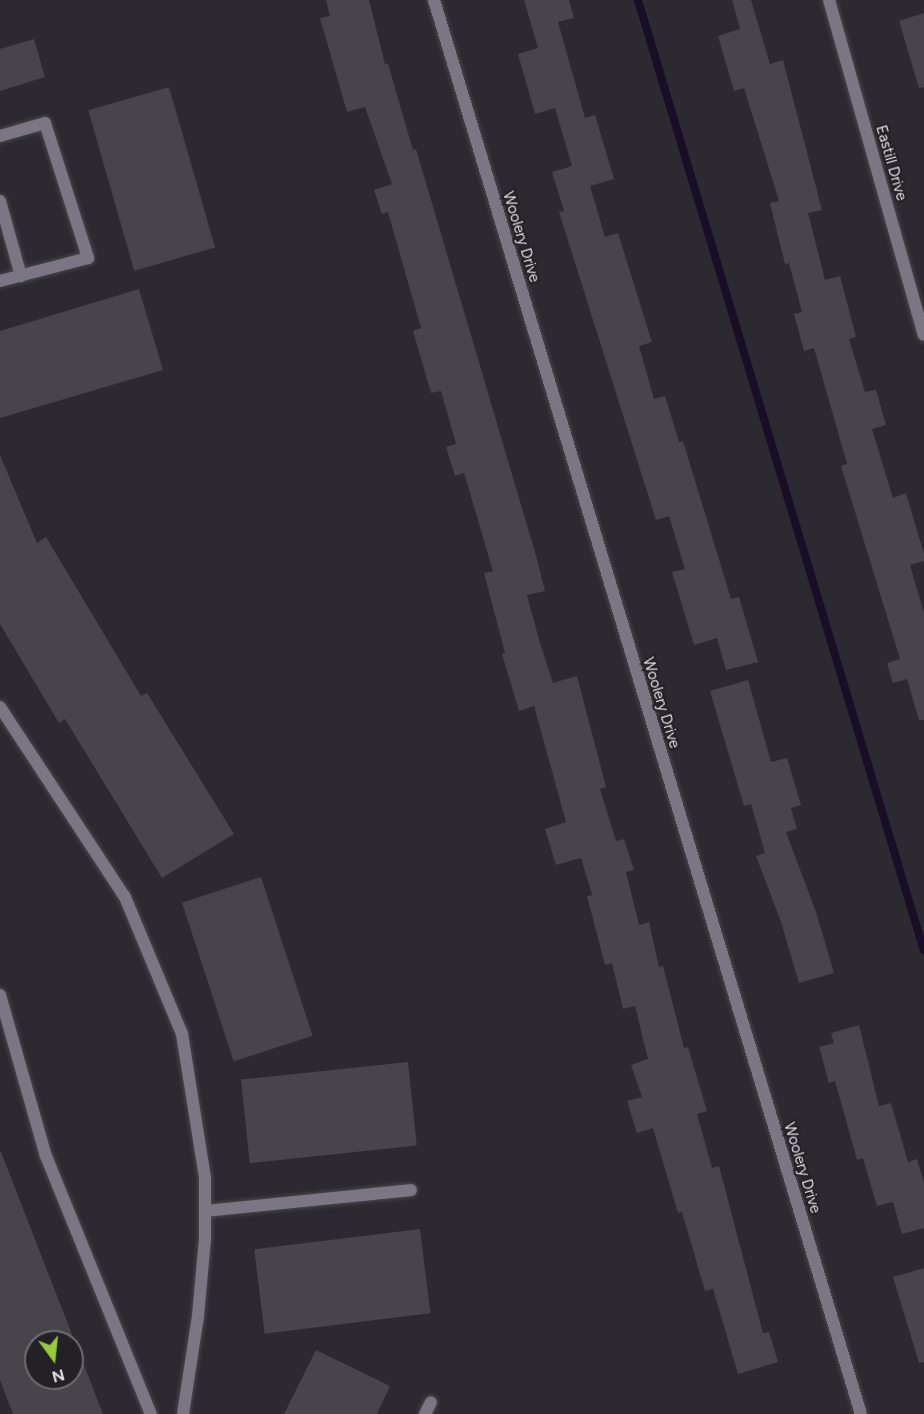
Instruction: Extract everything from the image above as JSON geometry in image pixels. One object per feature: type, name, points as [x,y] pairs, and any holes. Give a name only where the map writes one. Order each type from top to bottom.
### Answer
[{"type":"street","name":"Woolery Drive","points":[[434,0],[861,1414]]},
{"type":"street","name":"Eastill Drive","points":[[829,0],[924,335]]},
{"type":"street","points":[[0,136],[45,123],[88,258],[0,281]]},
{"type":"street","points":[[0,201],[21,276]]},
{"type":"street","points":[[0,706],[125,897],[182,1034],[192,1081],[206,1177],[198,1316],[183,1414]]},
{"type":"street","points":[[0,995],[46,1156],[151,1414]]},
{"type":"street","points":[[205,1211],[411,1190]]},
{"type":"street","points":[[425,1414],[431,1402]]},
{"type":"building","points":[[326,0],[369,0],[385,64],[388,64],[413,150],[416,149],[537,559],[545,591],[527,595],[540,643],[553,683],[577,676],[606,787],[600,789],[616,841],[624,839],[634,870],[626,872],[639,925],[649,922],[659,967],[663,966],[684,1048],[688,1047],[707,1111],[697,1114],[712,1168],[719,1166],[763,1333],[769,1332],[778,1362],[738,1374],[713,1289],[705,1291],[682,1212],[678,1213],[653,1128],[637,1133],[627,1101],[642,1097],[631,1065],[648,1059],[635,1006],[623,1009],[612,963],[605,965],[587,896],[592,895],[581,858],[556,865],[545,829],[566,822],[534,706],[519,711],[502,654],[505,653],[484,573],[493,571],[464,473],[455,476],[446,447],[456,444],[441,391],[431,393],[413,331],[421,328],[388,212],[382,214],[374,190],[392,184],[365,107],[347,112],[320,18],[330,16]]},
{"type":"building","points":[[524,0],[569,0],[574,18],[558,22],[585,118],[595,115],[614,179],[590,186],[605,237],[618,233],[652,342],[639,346],[654,399],[665,396],[679,442],[683,441],[731,599],[739,597],[758,662],[726,670],[717,638],[694,645],[672,572],[685,569],[669,516],[656,520],[559,212],[564,211],[552,172],[572,166],[555,108],[535,114],[518,54],[538,48]]},
{"type":"building","points":[[732,0],[751,0],[770,64],[783,60],[822,210],[808,213],[825,280],[840,276],[856,337],[849,339],[865,392],[876,390],[886,425],[872,429],[893,498],[906,493],[924,554],[924,561],[910,565],[924,613],[924,720],[919,720],[907,679],[893,683],[887,663],[900,659],[841,466],[847,464],[814,348],[804,351],[794,314],[802,312],[789,263],[785,264],[770,203],[779,201],[744,88],[734,91],[718,36],[740,29]]},
{"type":"building","points":[[924,13],[924,87],[919,88],[899,21]]},
{"type":"building","points":[[34,39],[45,77],[0,91],[0,49]]},
{"type":"building","points":[[169,87],[215,248],[134,271],[88,110]]},
{"type":"building","points":[[139,289],[163,370],[0,418],[0,331]]},
{"type":"building","points":[[0,455],[37,543],[46,537],[141,696],[147,693],[234,834],[162,878],[65,719],[59,723],[0,624]]},
{"type":"building","points":[[748,680],[771,762],[787,758],[801,805],[791,808],[797,829],[786,832],[816,912],[834,973],[799,983],[781,922],[756,856],[765,853],[751,804],[744,806],[710,691]]},
{"type":"building","points":[[261,877],[313,1036],[234,1061],[182,903]]},
{"type":"building","points":[[859,1025],[879,1106],[891,1103],[908,1162],[917,1159],[924,1183],[924,1228],[902,1234],[893,1202],[877,1206],[863,1158],[857,1160],[835,1081],[829,1083],[819,1047],[834,1043],[831,1033]]},
{"type":"building","points":[[408,1062],[417,1146],[250,1163],[241,1080]]},
{"type":"building","points":[[0,1152],[70,1330],[24,1330],[24,1390],[84,1390],[84,1365],[103,1414],[13,1414],[0,1380]]},
{"type":"building","points":[[420,1229],[430,1313],[265,1334],[254,1249]]},
{"type":"building","points":[[924,1268],[924,1362],[919,1363],[893,1277]]},
{"type":"building","points":[[316,1350],[390,1386],[377,1414],[284,1414]]},
{"type":"waterway","points":[[638,0],[924,951]]}]
